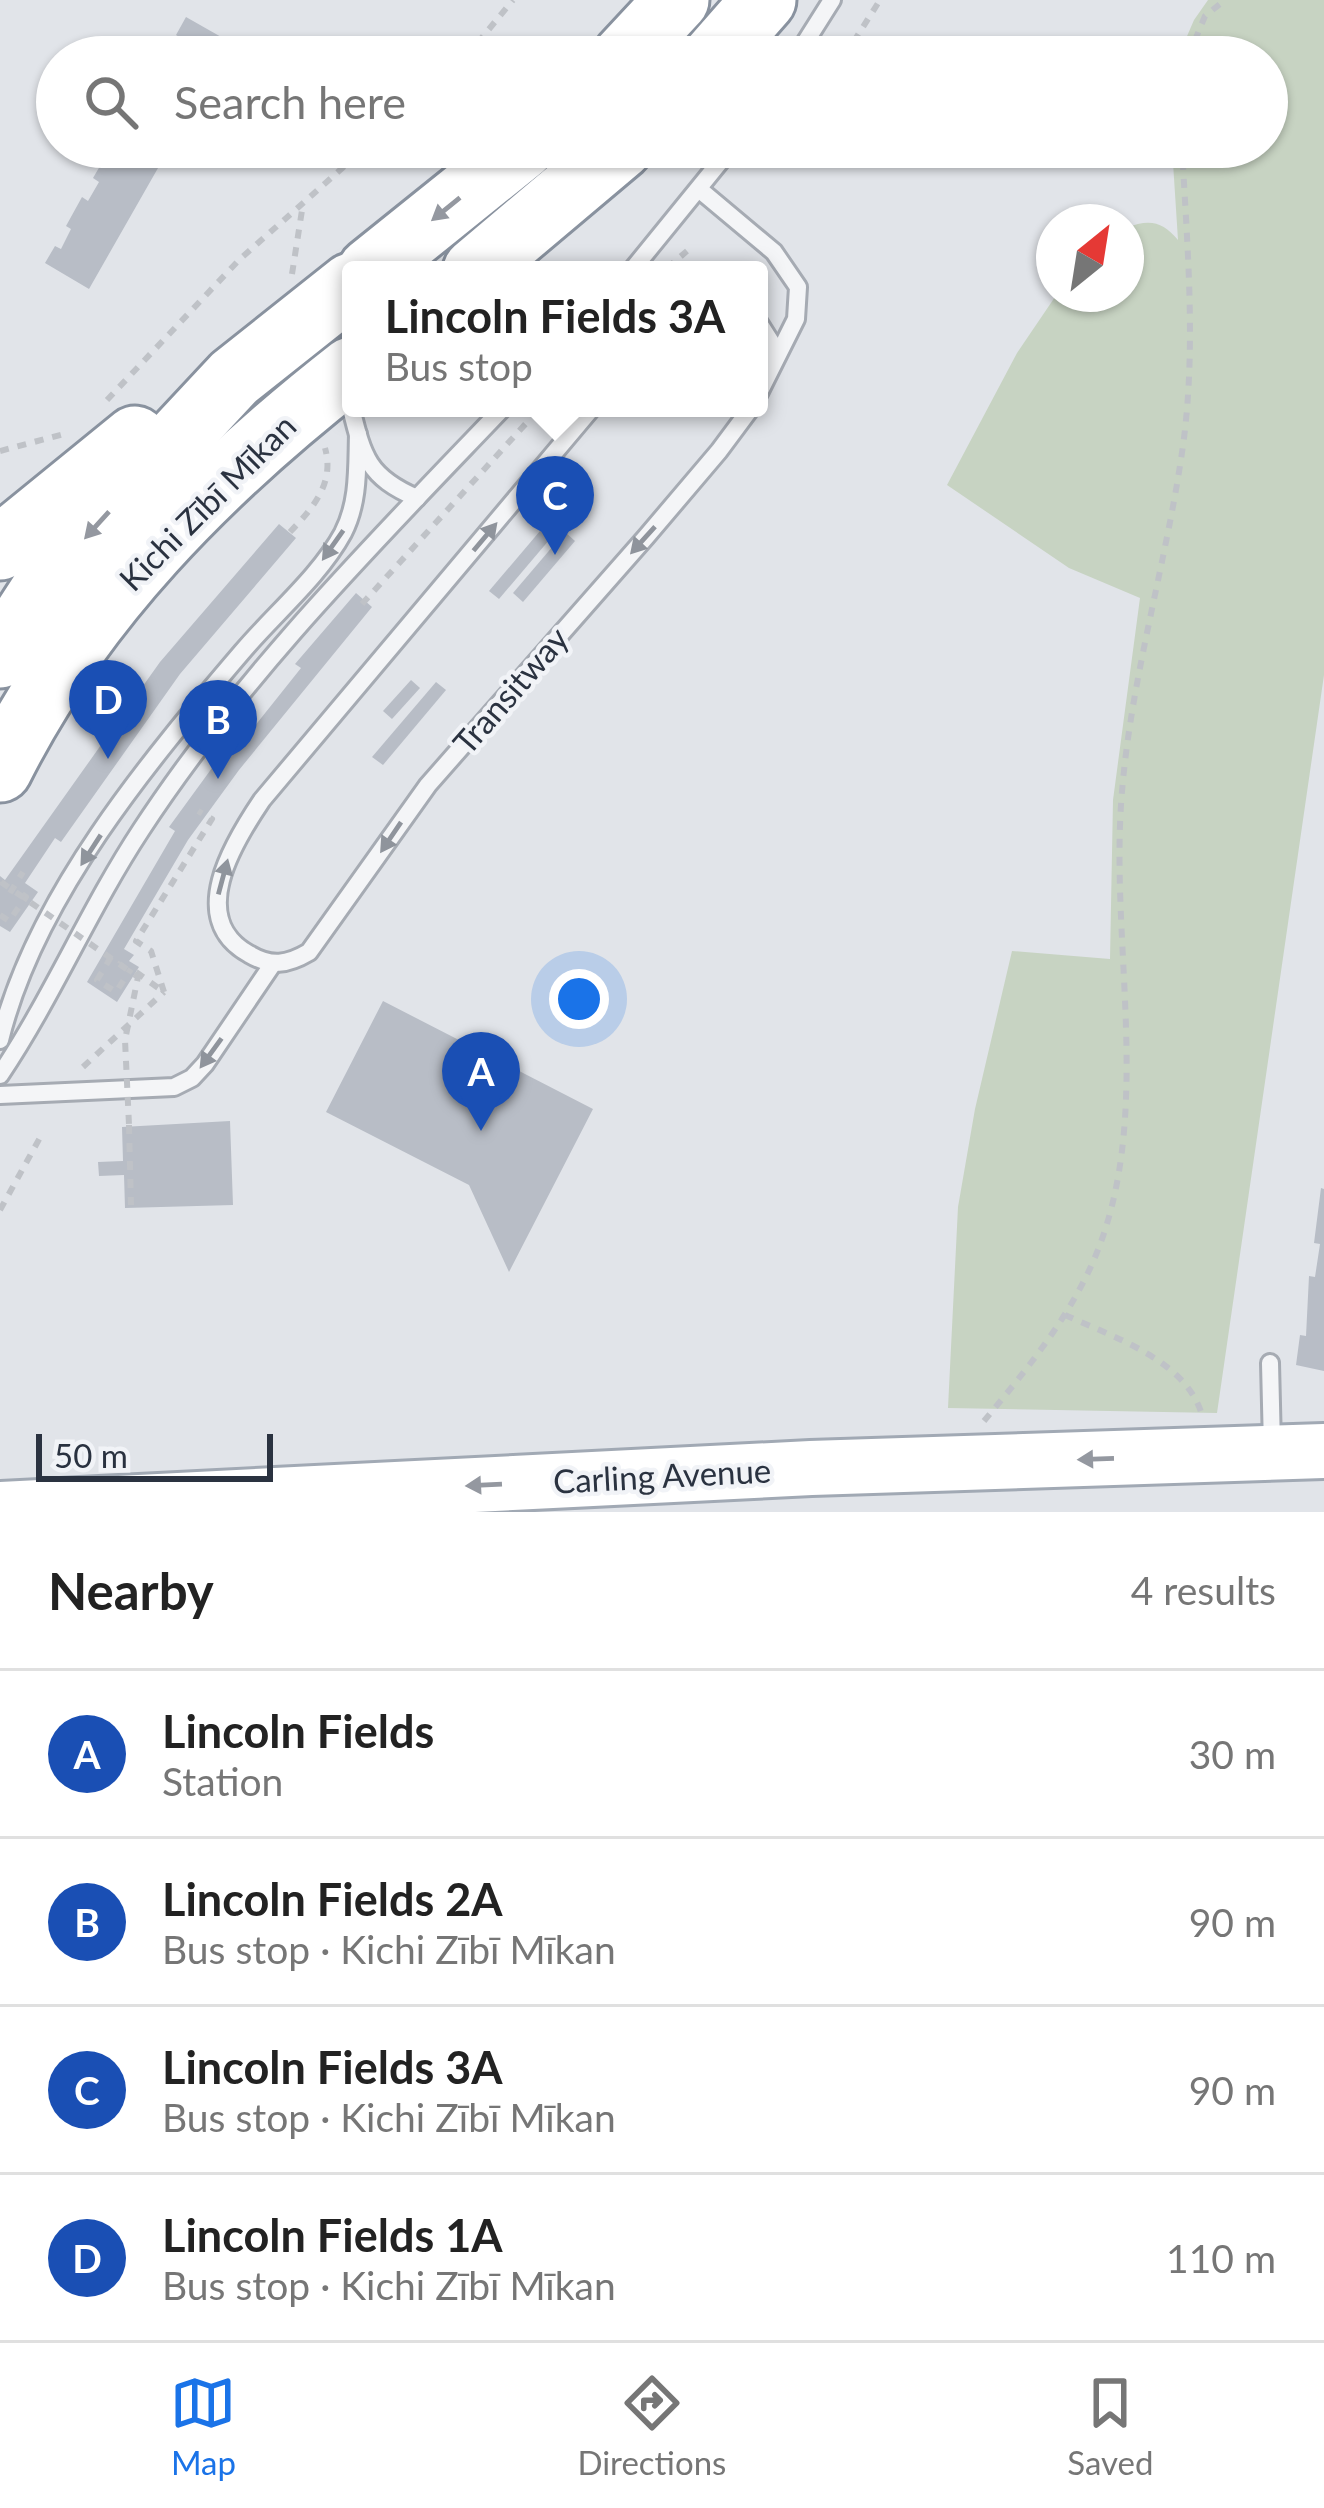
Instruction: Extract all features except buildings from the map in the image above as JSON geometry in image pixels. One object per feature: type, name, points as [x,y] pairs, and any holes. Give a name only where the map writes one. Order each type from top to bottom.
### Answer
[{"type":"highway","points":[[644,36],[677,0]]},
{"type":"highway","points":[[732,36],[764,0]]},
{"type":"highway","points":[[381,261],[497,168]]},
{"type":"highway","points":[[486,261],[596,168]]},
{"type":"highway","name":"Kichi Zībī Mīkan","points":[[0,770],[38,700],[105,604],[332,366],[342,323]]},
{"type":"highway","name":"Kichi Zībī Mīkan","points":[[0,656],[80,543],[234,378],[332,366]]},
{"type":"highway","points":[[0,548],[118,450],[234,378]]},
{"type":"main road","name":"Carling Avenue","points":[[21,1509],[112,1508],[811,1468],[1298,1452]]},
{"type":"lane","points":[[809,36],[832,0]]},
{"type":"lane","points":[[640,261],[716,168]]},
{"type":"lane","points":[[700,190],[753,232],[793,274],[799,301],[796,319],[768,371]]},
{"type":"lane","points":[[768,337],[773,359]]},
{"type":"lane","points":[[332,366],[342,394]]},
{"type":"lane","points":[[0,1040],[10,1003],[47,922],[120,806],[188,715],[344,531],[356,489],[332,366]]},
{"type":"lane","points":[[350,417],[365,460],[382,480],[417,498]]},
{"type":"lane","points":[[0,1075],[36,1022],[110,880],[211,730],[306,617],[494,417]]},
{"type":"lane","points":[[272,964],[237,947],[222,931],[216,910],[226,862],[241,831],[283,773],[584,417]]},
{"type":"lane","name":"Transitway","points":[[0,1095],[174,1087],[192,1078],[272,964],[293,962],[322,939],[428,785],[744,417]]},
{"type":"lane","points":[[1270,1364],[1298,1452]]},
{"type":"path","points":[[483,36],[513,0]]},
{"type":"path","points":[[857,36],[880,0]]},
{"type":"path","points":[[1196,36],[1204,16],[1225,0]]},
{"type":"path","points":[[103,404],[215,283],[341,168]]},
{"type":"path","points":[[978,1428],[1065,1315],[1088,1275],[1105,1231],[1122,1150],[1121,801],[1184,438],[1191,354],[1183,168]]},
{"type":"path","points":[[304,200],[293,272],[332,366]]},
{"type":"path","points":[[676,261],[688,251]]},
{"type":"path","points":[[362,604],[532,417]]},
{"type":"path","points":[[0,451],[78,430],[64,443]]},
{"type":"path","points":[[290,532],[310,511],[325,483],[329,463],[321,433]]},
{"type":"path","points":[[164,992],[151,951],[136,941],[212,819],[198,811]]},
{"type":"path","points":[[11,890],[23,872]]},
{"type":"path","points":[[0,883],[138,976],[125,1040],[131,1205]]},
{"type":"path","points":[[0,915],[9,921],[26,897],[11,890]]},
{"type":"path","points":[[111,957],[97,980],[116,992],[133,970],[164,992]]},
{"type":"path","points":[[82,1068],[164,992]]},
{"type":"path","points":[[0,1210],[42,1134]]},
{"type":"path","points":[[1065,1315],[1180,1376],[1198,1399],[1213,1454]]},
{"type":"green space","points":[[1208,0],[1324,0],[1324,675],[1217,1413],[948,1408],[958,1207],[1012,951],[1110,959],[1113,800],[1140,598],[1069,568],[947,485],[1017,353],[1045,312],[1144,312],[1144,223],[1167,229],[1178,240],[1173,168],[1288,168],[1288,36],[1187,36]]},
{"type":"place","name":"Lincoln Fields 3A","points":[[555,555]]},
{"type":"place","name":"Lincoln Fields 1A","points":[[108,759]]},
{"type":"place","name":"Lincoln Fields 2A","points":[[218,779]]},
{"type":"place","name":"Lincoln Fields","points":[[481,1131]]}]
